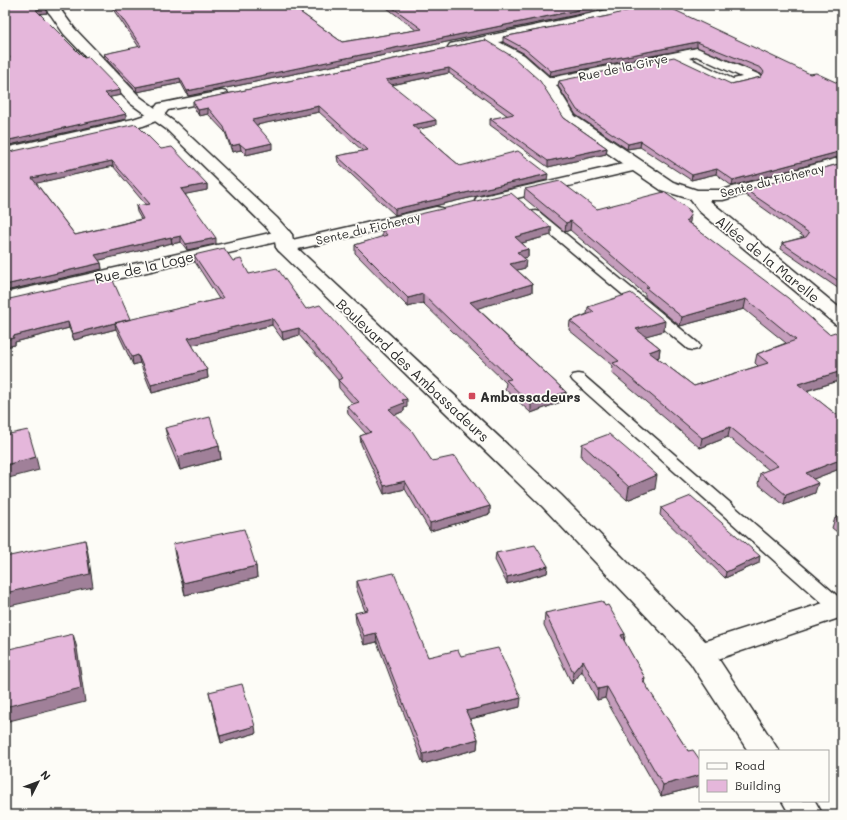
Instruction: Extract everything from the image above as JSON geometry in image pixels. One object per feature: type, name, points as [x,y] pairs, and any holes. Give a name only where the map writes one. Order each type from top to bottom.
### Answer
[{"type":"street","name":"Boulevard des Ambassadeurs","points":[[48,5],[56,12],[69,31],[135,100],[171,126],[284,241],[552,501],[700,654],[763,750]]},
{"type":"street","points":[[440,50],[607,15],[646,5]]},
{"type":"street","points":[[487,40],[519,58],[547,84],[569,120],[636,166]]},
{"type":"street","name":"Rue de la Girye","points":[[547,84],[675,56]]},
{"type":"street","points":[[5,152],[138,123],[156,116],[163,107],[232,93]]},
{"type":"street","name":"Sente du Ficheray","points":[[284,241],[458,207],[636,166],[667,186],[696,195],[723,195],[842,162]]},
{"type":"street","name":"Allée de la Marelle","points":[[696,195],[706,208],[842,320]]},
{"type":"street","name":"Rue de la Loge","points":[[5,299],[284,241]]},
{"type":"street","points":[[700,654],[841,607]]},
{"type":"street","points":[[799,802],[807,815]]},
{"type":"lane","points":[[512,195],[693,346]]},
{"type":"lane","points":[[578,378],[841,607]]},
{"type":"building","points":[[5,5],[43,5],[46,8],[36,10],[84,58],[88,57],[120,90],[105,93],[126,114],[5,141],[5,59],[10,58],[5,50]]},
{"type":"building","points":[[113,5],[290,5],[342,42],[422,29],[389,5],[602,5],[187,91],[180,78],[136,87],[104,54],[141,46]]},
{"type":"building","points":[[649,5],[664,5],[810,74],[816,73],[842,85],[842,151],[733,180],[717,169],[692,175],[641,141],[628,144],[577,110],[559,81],[674,57],[731,84],[761,77],[764,72],[761,68],[697,42],[551,71],[525,49],[503,37],[608,16]]},
{"type":"building","points":[[485,40],[513,57],[540,81],[564,118],[607,148],[548,161],[490,119],[514,114],[449,68],[386,80],[436,120],[412,125],[460,166],[518,151],[548,174],[395,209],[337,156],[368,150],[319,106],[252,120],[272,143],[246,149],[240,144],[231,146],[224,127],[208,108],[198,110],[193,101]]},
{"type":"building","points":[[136,124],[161,149],[172,147],[207,184],[181,189],[216,238],[186,244],[181,236],[171,237],[95,255],[101,263],[5,285],[5,153]],"holes":[[[112,161],[150,204],[136,206],[143,219],[75,235],[32,178]]]},
{"type":"building","points":[[842,163],[842,283],[782,243],[806,237],[809,233],[746,190]]},
{"type":"building","points":[[560,181],[597,209],[664,192],[691,211],[688,212],[691,214],[686,221],[788,298],[829,334],[835,332],[842,338],[842,371],[798,384],[842,419],[842,459],[806,473],[818,483],[786,495],[760,473],[778,466],[730,427],[702,438],[613,363],[619,361],[570,321],[594,312],[588,307],[631,293],[665,321],[636,329],[660,348],[649,352],[694,386],[768,363],[757,354],[796,340],[746,299],[682,317],[646,288],[649,287],[571,221],[566,223],[525,189]]},
{"type":"building","points":[[511,193],[551,227],[515,237],[528,249],[517,252],[526,260],[510,264],[532,284],[470,302],[566,392],[531,404],[506,380],[511,379],[423,294],[408,298],[355,245],[387,235],[382,229],[412,222],[407,217]]},
{"type":"building","points":[[224,248],[233,261],[241,259],[249,274],[277,268],[306,309],[320,305],[407,399],[402,400],[404,403],[389,409],[412,431],[432,461],[455,456],[490,506],[430,523],[405,481],[384,486],[360,436],[371,432],[347,406],[359,402],[338,380],[343,378],[299,328],[282,332],[272,318],[188,338],[207,370],[151,385],[138,355],[132,357],[115,323],[223,298],[194,255]]},
{"type":"building","points":[[111,276],[130,319],[72,334],[68,322],[13,336],[14,338],[5,340],[5,300]]},
{"type":"building","points":[[210,417],[219,446],[178,457],[165,428]]},
{"type":"building","points":[[28,430],[36,457],[5,465],[5,435]]},
{"type":"building","points":[[609,434],[657,475],[629,487],[582,444]]},
{"type":"building","points":[[691,496],[760,556],[726,572],[661,508]]},
{"type":"building","points":[[842,515],[842,523],[835,518]]},
{"type":"building","points":[[244,529],[256,566],[183,583],[173,544]]},
{"type":"building","points":[[85,540],[90,574],[5,593],[5,557]]},
{"type":"building","points":[[535,545],[548,566],[507,577],[496,553]]},
{"type":"building","points":[[394,573],[428,657],[458,650],[461,656],[498,648],[521,698],[466,711],[478,739],[423,754],[376,633],[364,636],[355,613],[368,610],[357,581]]},
{"type":"building","points":[[602,601],[605,606],[608,605],[625,634],[621,635],[645,678],[642,679],[688,751],[693,750],[699,759],[699,775],[663,785],[607,687],[598,689],[583,660],[573,672],[545,613]]},
{"type":"building","points":[[73,634],[81,688],[5,707],[5,650]]},
{"type":"building","points":[[242,684],[255,726],[220,736],[209,692]]},
{"type":"place","name":"Ambassadeurs","points":[[472,396]]}]
